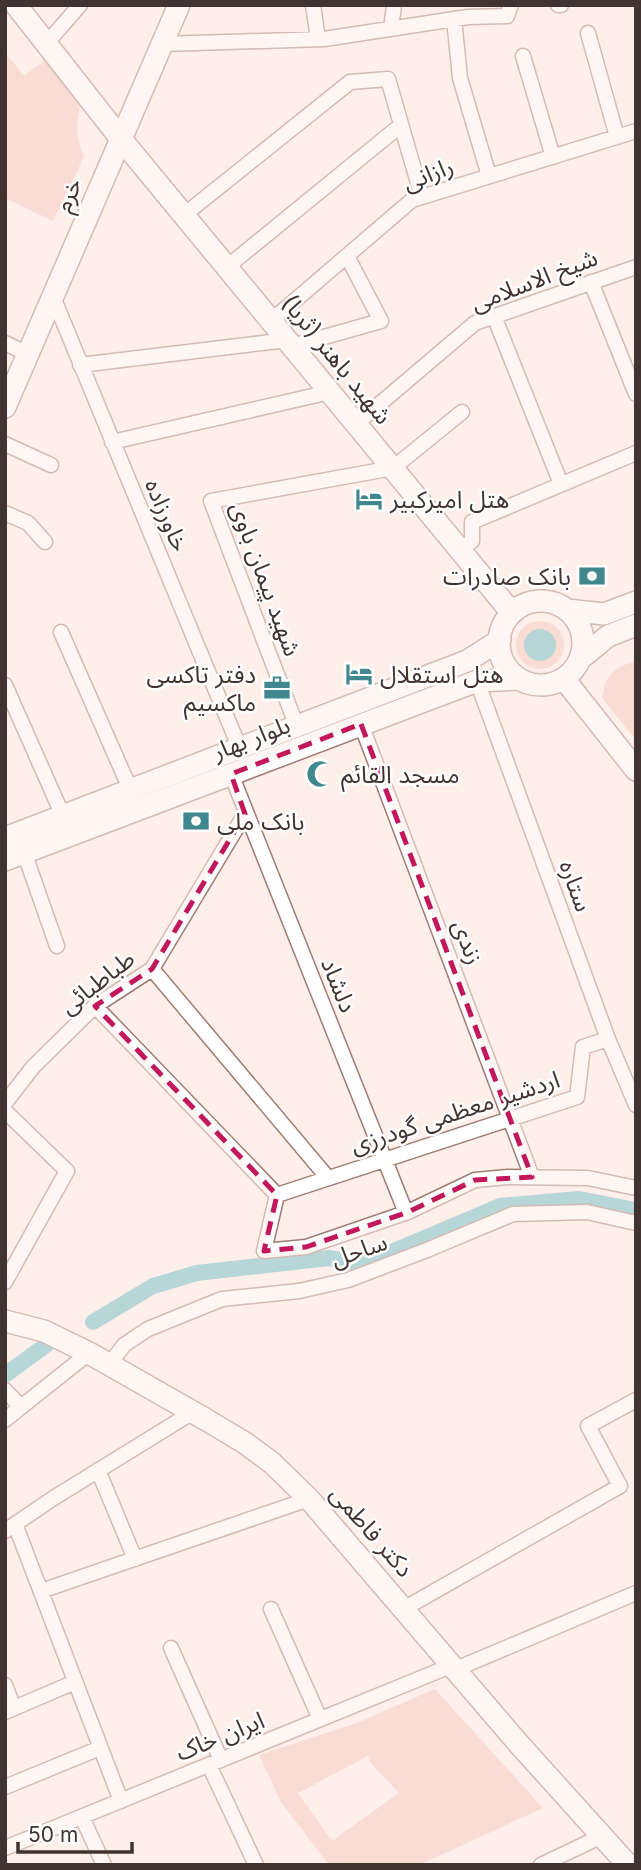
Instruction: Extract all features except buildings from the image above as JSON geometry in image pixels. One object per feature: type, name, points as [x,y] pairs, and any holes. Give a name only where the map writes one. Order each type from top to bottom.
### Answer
[{"type":"street","name":"شهید باهنر (ثریا)","points":[[16,5],[121,139],[512,613]]},
{"type":"street","points":[[46,44],[79,5]]},
{"type":"street","name":"خرم","points":[[5,407],[179,5]]},
{"type":"street","points":[[313,5],[318,39]]},
{"type":"street","points":[[391,29],[394,5]]},
{"type":"street","points":[[162,44],[318,39],[391,29],[464,14],[507,16],[511,5]]},
{"type":"street","points":[[464,14],[460,78],[489,176]]},
{"type":"street","points":[[588,33],[617,137]]},
{"type":"street","points":[[523,56],[553,157]]},
{"type":"street","points":[[184,215],[350,82],[388,79],[422,197]]},
{"type":"street","points":[[227,267],[401,125]]},
{"type":"street","name":"رازانی","points":[[271,321],[412,200],[636,131]]},
{"type":"street","points":[[80,365],[290,343],[381,321],[347,256]]},
{"type":"street","name":"شیخ الاسلامی","points":[[356,424],[475,323],[636,267]]},
{"type":"street","points":[[591,282],[636,394]]},
{"type":"street","name":"خاورزاده","points":[[53,297],[240,749]]},
{"type":"street","points":[[495,316],[561,484]]},
{"type":"street","points":[[5,343],[28,354]]},
{"type":"street","points":[[112,442],[330,392]]},
{"type":"street","points":[[393,468],[462,411]]},
{"type":"street","points":[[5,444],[51,465]]},
{"type":"street","points":[[461,549],[471,541],[472,522],[636,453]]},
{"type":"street","name":"شهید پیمان باوی","points":[[297,727],[211,501],[393,468]]},
{"type":"street","points":[[5,513],[27,523],[46,542]]},
{"type":"street","points":[[580,659],[582,632],[567,610],[556,604],[533,602],[522,606],[512,613],[502,630],[500,651],[510,671],[530,684],[542,685],[564,679],[571,674],[580,659],[608,636],[636,625]]},
{"type":"street","points":[[567,610],[604,614],[636,602]]},
{"type":"street","points":[[61,632],[131,791]]},
{"type":"street","name":"بلوار بهار","points":[[5,838],[467,662],[500,640]]},
{"type":"street","name":"بلوار بهار","points":[[15,856],[477,681],[519,679]]},
{"type":"street","points":[[564,679],[636,770]]},
{"type":"street","name":"ستاره","points":[[477,681],[608,1039],[636,1105]]},
{"type":"street","points":[[5,685],[63,816]]},
{"type":"street","name":"زندی","points":[[361,724],[532,1177]]},
{"type":"street","name":"دلشاد","points":[[230,774],[406,1213]]},
{"type":"street","name":"طباطبائی","points":[[5,1103],[33,1067],[95,1006],[152,969],[246,814]]},
{"type":"street","points":[[15,856],[57,946]]},
{"type":"street","points":[[152,969],[328,1178]]},
{"type":"street","points":[[95,1006],[277,1195]]},
{"type":"street","name":"اردشیر معظمی گودرزی","points":[[277,1195],[577,1097],[583,1047],[608,1039]]},
{"type":"street","points":[[5,1111],[67,1171],[5,1282]]},
{"type":"street","name":"ساحل","points":[[277,1195],[264,1251],[306,1247],[406,1213],[475,1180],[508,1177],[588,1178],[636,1188]]},
{"type":"street","name":"ساحل","points":[[109,1365],[124,1345],[148,1329],[222,1299],[299,1291],[348,1280],[513,1214],[587,1212],[636,1223]]},
{"type":"street","name":"دکتر فاطمی","points":[[5,1321],[44,1331],[89,1353],[245,1443],[272,1464],[309,1499],[518,1743],[628,1865]]},
{"type":"street","points":[[5,1420],[89,1353]]},
{"type":"street","points":[[5,1390],[20,1407]]},
{"type":"street","points":[[405,1608],[621,1486],[587,1426],[636,1400]]},
{"type":"street","points":[[121,1801],[41,1591],[10,1528],[193,1412]]},
{"type":"street","points":[[98,1470],[135,1559]]},
{"type":"street","points":[[41,1591],[309,1499]]},
{"type":"street","name":"ایران خاک","points":[[5,1848],[636,1593]]},
{"type":"street","points":[[271,1609],[320,1719]]},
{"type":"street","points":[[171,1648],[256,1865]]},
{"type":"street","points":[[5,1685],[10,1710],[75,1682]]},
{"type":"street","points":[[5,1786],[100,1748]]},
{"type":"street","points":[[82,1817],[104,1865]]},
{"type":"street","points":[[541,1865],[602,1836]]},
{"type":"highlighted area","points":[[361,724],[532,1177],[475,1180],[408,1212],[306,1247],[264,1251],[277,1195],[95,1006],[152,969],[245,814],[231,774]]},
{"type":"shaded area","points":[[5,52],[24,76],[45,60],[80,106],[78,132],[84,157],[53,221],[5,198]]},
{"type":"shaded area","points":[[540,621],[557,628],[564,645],[557,662],[540,669],[523,662],[516,645],[523,628]]},
{"type":"shaded area","points":[[636,660],[636,740],[602,698],[606,682],[612,673]]},
{"type":"shaded area","points":[[435,1689],[543,1808],[419,1865],[329,1865],[281,1802],[259,1755],[357,1723]],"holes":[[[368,1756],[371,1763],[399,1793],[332,1841],[298,1793]]]},
{"type":"water","points":[[540,629],[552,633],[556,645],[552,657],[540,661],[528,657],[524,645],[528,633]]},
{"type":"waterway","points":[[93,1322],[153,1286],[197,1273],[329,1258],[363,1264],[500,1206],[579,1199],[636,1210]]},
{"type":"waterway","points":[[5,1375],[46,1345]]},
{"type":"place","name":"هتل امیرکبیر","points":[[369,499]]},
{"type":"place","name":"بانک صادرات","points":[[592,576]]},
{"type":"place","name":"هتل استقلال","points":[[359,674]]},
{"type":"place","name":"دفتر تاکسی ماکسیم","points":[[277,688]]},
{"type":"place","name":"مسجد القائم","points":[[320,774]]},
{"type":"place","name":"بانک ملی","points":[[196,821]]}]
